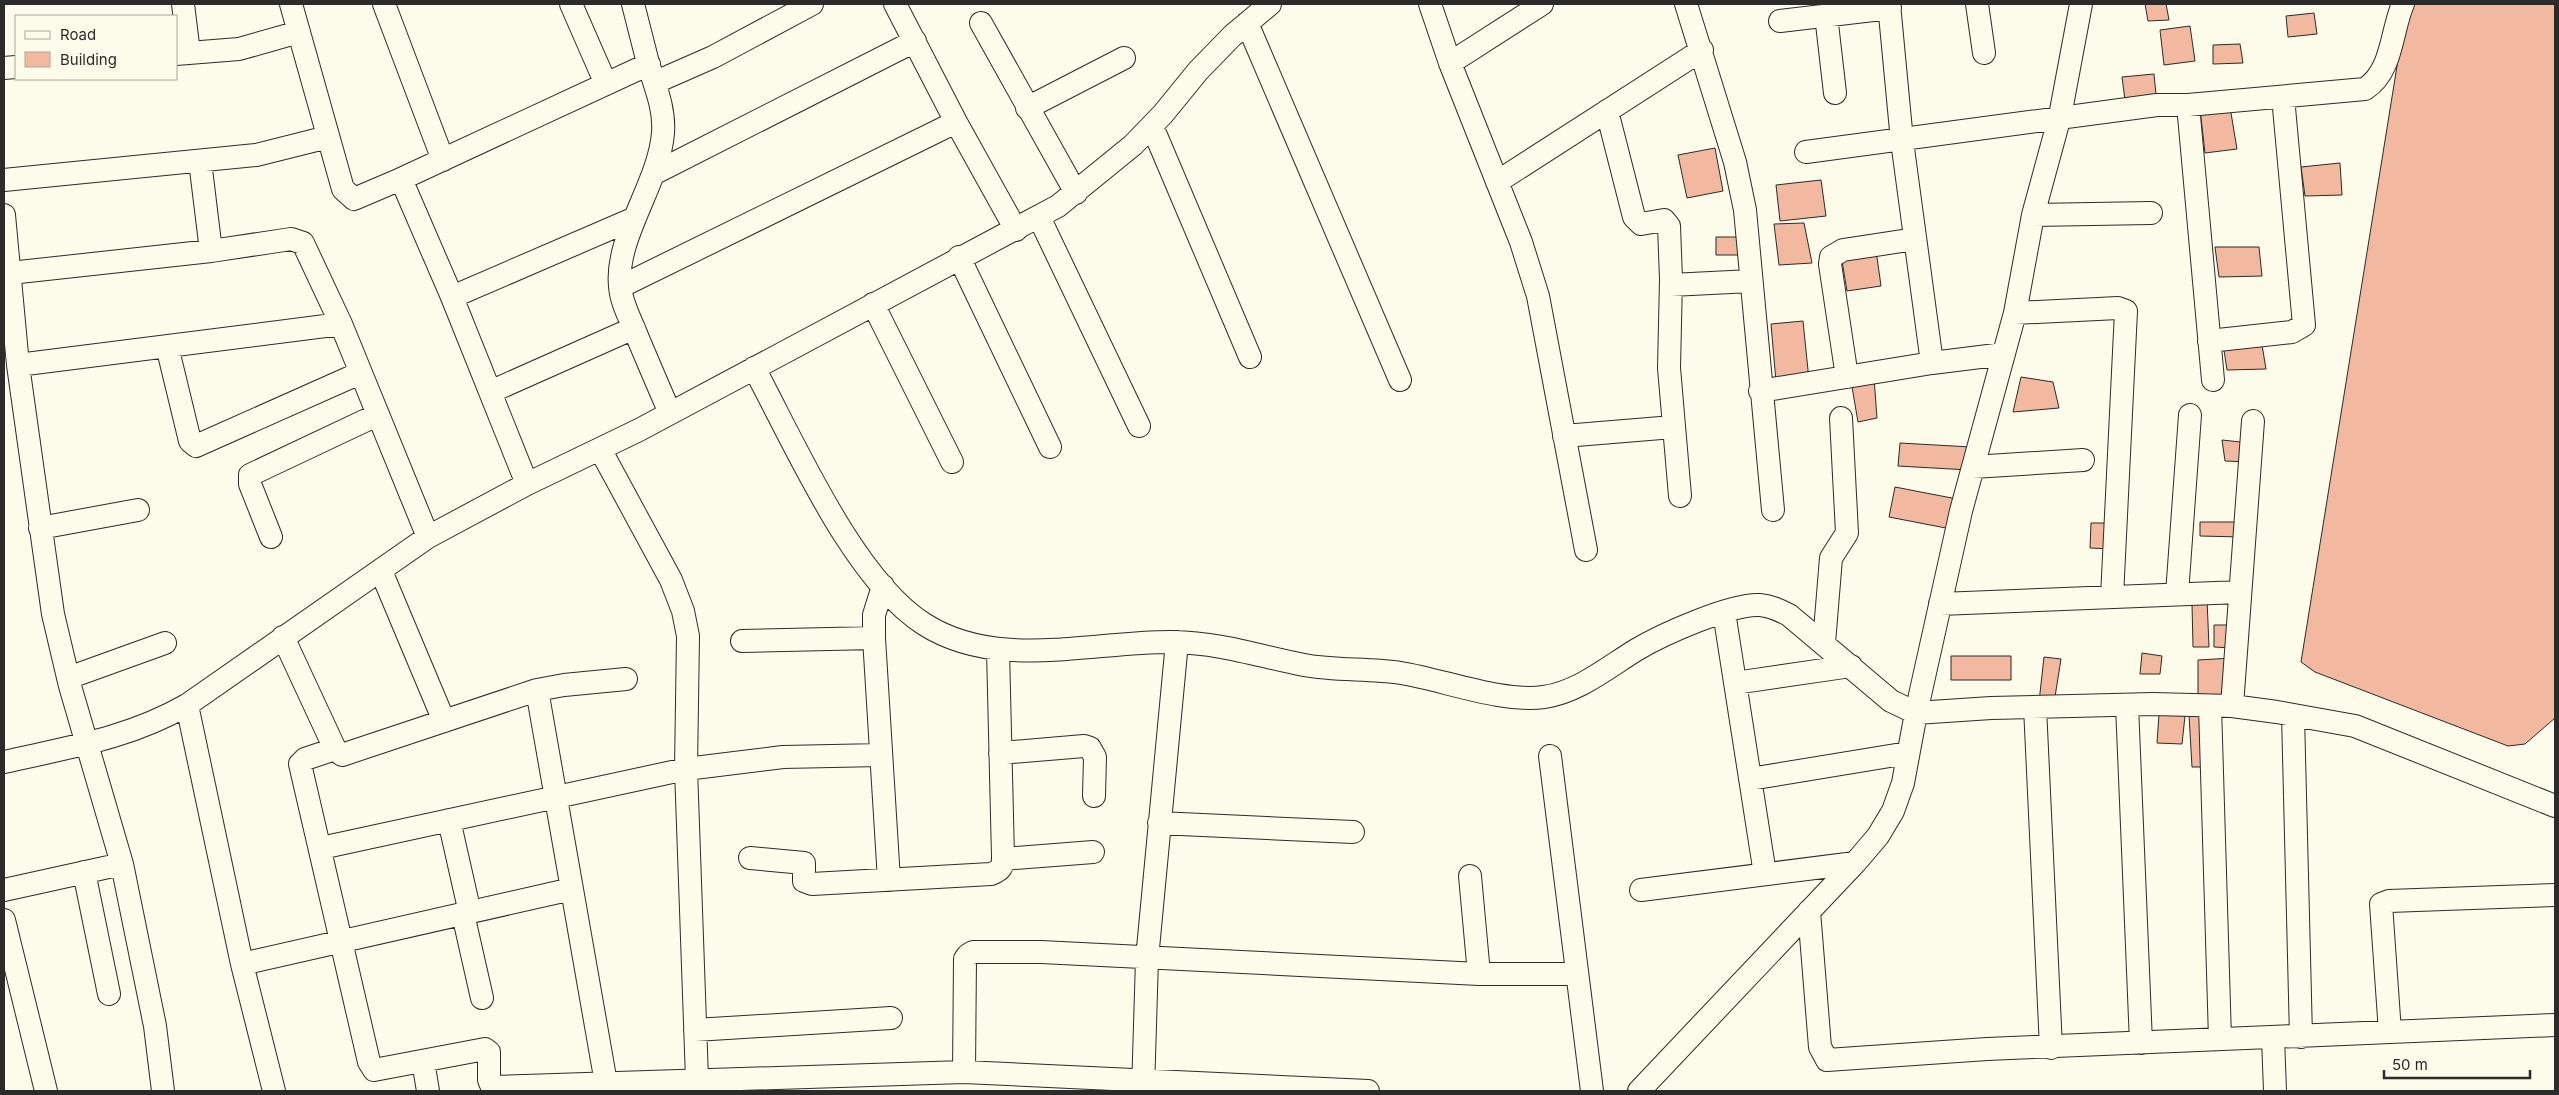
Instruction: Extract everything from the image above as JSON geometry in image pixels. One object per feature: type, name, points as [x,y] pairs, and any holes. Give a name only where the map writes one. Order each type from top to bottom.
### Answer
[{"type":"street","points":[[183,4],[183,53],[239,49],[299,32]]},
{"type":"street","points":[[292,4],[343,189],[349,196],[354,198],[361,197],[443,160],[606,84],[713,58],[812,4]]},
{"type":"street","points":[[384,4],[443,160]]},
{"type":"street","points":[[571,4],[606,84]]},
{"type":"street","points":[[633,4],[662,113],[663,132],[655,173],[635,218],[621,263],[620,288],[634,328],[670,414]]},
{"type":"street","points":[[895,4],[956,122],[1016,230]]},
{"type":"street","points":[[1430,4],[1450,63],[1521,242],[1538,296],[1586,550]]},
{"type":"street","points":[[1450,63],[1542,4]]},
{"type":"street","points":[[1686,4],[1702,50],[1735,162],[1744,210],[1772,510]]},
{"type":"street","points":[[1977,4],[1984,52]]},
{"type":"street","points":[[1639,1091],[1855,863],[1878,836],[1894,811],[1903,783],[1940,604],[1973,467],[2015,312],[2033,215],[2060,116],[2081,4]]},
{"type":"street","points":[[1806,152],[1902,141],[2060,116],[2157,105],[2188,105],[2365,89],[2372,85],[2393,43],[2403,4]]},
{"type":"street","points":[[1780,21],[1889,6],[1902,141],[1932,362]]},
{"type":"street","points":[[4,762],[137,730],[187,705],[428,537],[527,484],[670,414],[959,257],[1039,217],[1076,194],[1152,126],[1198,71],[1256,12],[1400,380]]},
{"type":"street","points":[[1826,16],[1835,93]]},
{"type":"street","points":[[982,23],[1027,108],[1076,194]]},
{"type":"street","points":[[655,173],[915,41]]},
{"type":"street","points":[[1497,182],[1702,50]]},
{"type":"street","points":[[1027,108],[1124,58]]},
{"type":"street","points":[[2209,341],[2292,332],[2304,325],[2283,97]]},
{"type":"street","points":[[2188,105],[2213,380]]},
{"type":"street","points":[[1607,111],[1634,217],[1640,224],[1664,220],[1669,226],[1671,285],[1669,368],[1680,496]]},
{"type":"street","points":[[620,288],[956,122]]},
{"type":"street","points":[[1152,126],[1250,357]]},
{"type":"street","points":[[4,180],[264,154],[328,138]]},
{"type":"street","points":[[200,161],[211,251]]},
{"type":"street","points":[[401,179],[452,297],[527,484]]},
{"type":"street","points":[[2033,215],[2152,214]]},
{"type":"street","points":[[4,215],[18,365],[53,614],[68,678],[122,864],[155,1026],[163,1091]]},
{"type":"street","points":[[1039,217],[1139,426]]},
{"type":"street","points":[[452,297],[635,218]]},
{"type":"street","points":[[10,273],[211,251],[291,239],[303,243],[340,324],[428,537]]},
{"type":"street","points":[[1847,376],[1830,264],[1831,257],[1843,250],[1915,239]]},
{"type":"street","points":[[959,257],[1050,447]]},
{"type":"street","points":[[1671,285],[1751,280]]},
{"type":"street","points":[[872,304],[952,462]]},
{"type":"street","points":[[2015,312],[2118,308],[2126,311],[2112,597]]},
{"type":"street","points":[[18,365],[340,324]]},
{"type":"street","points":[[490,392],[634,328]]},
{"type":"street","points":[[167,346],[190,441],[196,446],[360,373]]},
{"type":"street","points":[[1760,391],[1932,362],[2004,354]]},
{"type":"street","points":[[754,368],[828,506],[883,586],[921,622],[939,633],[966,643],[998,650],[1031,650],[1141,642],[1178,642],[1227,646],[1329,669],[1400,673],[1521,698],[1544,697],[1565,691],[1592,678],[1640,648],[1724,612],[1758,605],[1776,609],[1789,615],[1891,700],[1916,713],[2127,705],[2221,706],[2292,715],[2355,726],[2555,806]]},
{"type":"street","points":[[271,538],[250,484],[250,475],[377,415]]},
{"type":"street","points":[[2178,594],[2190,415]]},
{"type":"street","points":[[1824,643],[1832,558],[1847,533],[1841,418]]},
{"type":"street","points":[[2220,1039],[2221,706],[2240,592],[2253,421]]},
{"type":"street","points":[[1564,436],[1673,427]]},
{"type":"street","points":[[600,449],[671,580],[684,611],[688,636],[686,769],[695,1030],[685,1083]]},
{"type":"street","points":[[1973,467],[2083,460]]},
{"type":"street","points":[[40,528],[138,510]]},
{"type":"street","points":[[381,571],[444,721]]},
{"type":"street","points":[[883,586],[874,615],[874,638],[889,880]]},
{"type":"street","points":[[1940,604],[2240,592]]},
{"type":"street","points":[[1724,612],[1765,874]]},
{"type":"street","points":[[283,637],[335,749],[342,755],[537,690],[564,685],[626,679]]},
{"type":"street","points":[[742,641],[874,638]]},
{"type":"street","points":[[1143,1085],[1147,959],[1178,642]]},
{"type":"street","points":[[68,678],[165,643]]},
{"type":"street","points":[[750,858],[804,863],[804,881],[806,884],[991,874],[999,871],[1003,865],[1003,859],[998,650]]},
{"type":"street","points":[[1735,683],[1851,666]]},
{"type":"street","points":[[537,690],[606,1083]]},
{"type":"street","points":[[187,705],[242,964],[274,1091]]},
{"type":"street","points":[[2127,705],[2141,1043]]},
{"type":"street","points":[[2035,707],[2051,1048]]},
{"type":"street","points":[[2292,715],[2301,1037]]},
{"type":"street","points":[[1000,753],[1084,746],[1090,748],[1095,758],[1094,796]]},
{"type":"street","points":[[335,749],[305,759],[300,764],[371,1067],[378,1070],[485,1049],[489,1052],[489,1080],[492,1087],[606,1083],[854,1083],[964,1072],[1143,1085],[1368,1091]]},
{"type":"street","points":[[1750,780],[1908,753]]},
{"type":"street","points":[[321,848],[686,769],[783,757],[881,755]]},
{"type":"street","points":[[1550,756],[1592,1091]]},
{"type":"street","points":[[449,820],[482,998]]},
{"type":"street","points":[[1160,823],[1353,832]]},
{"type":"street","points":[[1003,859],[1093,852]]},
{"type":"street","points":[[1641,890],[1855,863]]},
{"type":"street","points":[[4,890],[122,864]]},
{"type":"street","points":[[84,872],[109,994]]},
{"type":"street","points":[[1470,876],[1479,974]]},
{"type":"street","points":[[242,964],[572,889]]},
{"type":"street","points":[[2390,1032],[2381,904],[2389,901],[2555,895]]},
{"type":"street","points":[[1809,911],[1820,1047],[1827,1060],[1987,1049],[2051,1048],[2555,1025]]},
{"type":"street","points":[[4,920],[46,1091]]},
{"type":"street","points":[[964,1072],[965,965],[968,955],[973,952],[1041,952],[1147,959],[1479,974],[1576,974]]},
{"type":"street","points":[[695,1030],[891,1018]]},
{"type":"street","points":[[2273,1038],[2275,1091]]},
{"type":"street","points":[[423,1061],[428,1091]]},
{"type":"building","points":[[2145,4],[2166,4],[2169,20],[2148,21]]},
{"type":"building","points":[[2407,4],[2555,4],[2555,718],[2525,744],[2508,746],[2315,672],[2301,662]]},
{"type":"building","points":[[2314,13],[2317,34],[2288,37],[2286,16]]},
{"type":"building","points":[[2190,26],[2195,61],[2164,65],[2160,30]]},
{"type":"building","points":[[2240,44],[2243,63],[2213,64],[2213,45]]},
{"type":"building","points":[[2154,74],[2157,105],[2126,108],[2122,77]]},
{"type":"building","points":[[2230,107],[2237,149],[2205,153],[2200,109]]},
{"type":"building","points":[[1715,148],[1723,191],[1687,198],[1678,155]]},
{"type":"building","points":[[2340,163],[2342,195],[2305,196],[2301,167]]},
{"type":"building","points":[[1821,180],[1826,216],[1780,221],[1776,185]]},
{"type":"building","points":[[1804,223],[1812,263],[1779,265],[1774,224]]},
{"type":"building","points":[[1716,237],[1744,237],[1744,255],[1716,255]]},
{"type":"building","points":[[2215,247],[2259,247],[2262,276],[2219,277]]},
{"type":"building","points":[[1876,250],[1881,286],[1847,291],[1841,255]]},
{"type":"building","points":[[1803,321],[1809,380],[1776,382],[1771,324]]},
{"type":"building","points":[[2261,339],[2266,369],[2227,370],[2223,344]]},
{"type":"building","points":[[2021,377],[2053,382],[2059,408],[2013,412]]},
{"type":"building","points":[[1874,378],[1877,418],[1858,422],[1851,381]]},
{"type":"building","points":[[2222,440],[2250,443],[2249,462],[2225,461]]},
{"type":"building","points":[[1900,443],[1971,447],[1969,470],[1898,466]]},
{"type":"building","points":[[1895,487],[1957,499],[1951,529],[1889,517]]},
{"type":"building","points":[[2200,522],[2241,522],[2241,537],[2200,536]]},
{"type":"building","points":[[2091,523],[2111,523],[2111,549],[2090,548]]},
{"type":"building","points":[[2207,599],[2209,647],[2193,647],[2192,604]]},
{"type":"building","points":[[2214,625],[2233,625],[2233,648],[2214,647]]},
{"type":"building","points":[[2142,653],[2162,656],[2160,674],[2140,674]]},
{"type":"building","points":[[1951,656],[2011,656],[2011,680],[1951,680]]},
{"type":"building","points":[[2044,657],[2061,659],[2054,703],[2039,702]]},
{"type":"building","points":[[2232,658],[2228,702],[2198,698],[2198,660]]},
{"type":"building","points":[[2159,714],[2185,716],[2182,744],[2157,743]]},
{"type":"building","points":[[2189,715],[2210,715],[2209,767],[2192,767]]}]
